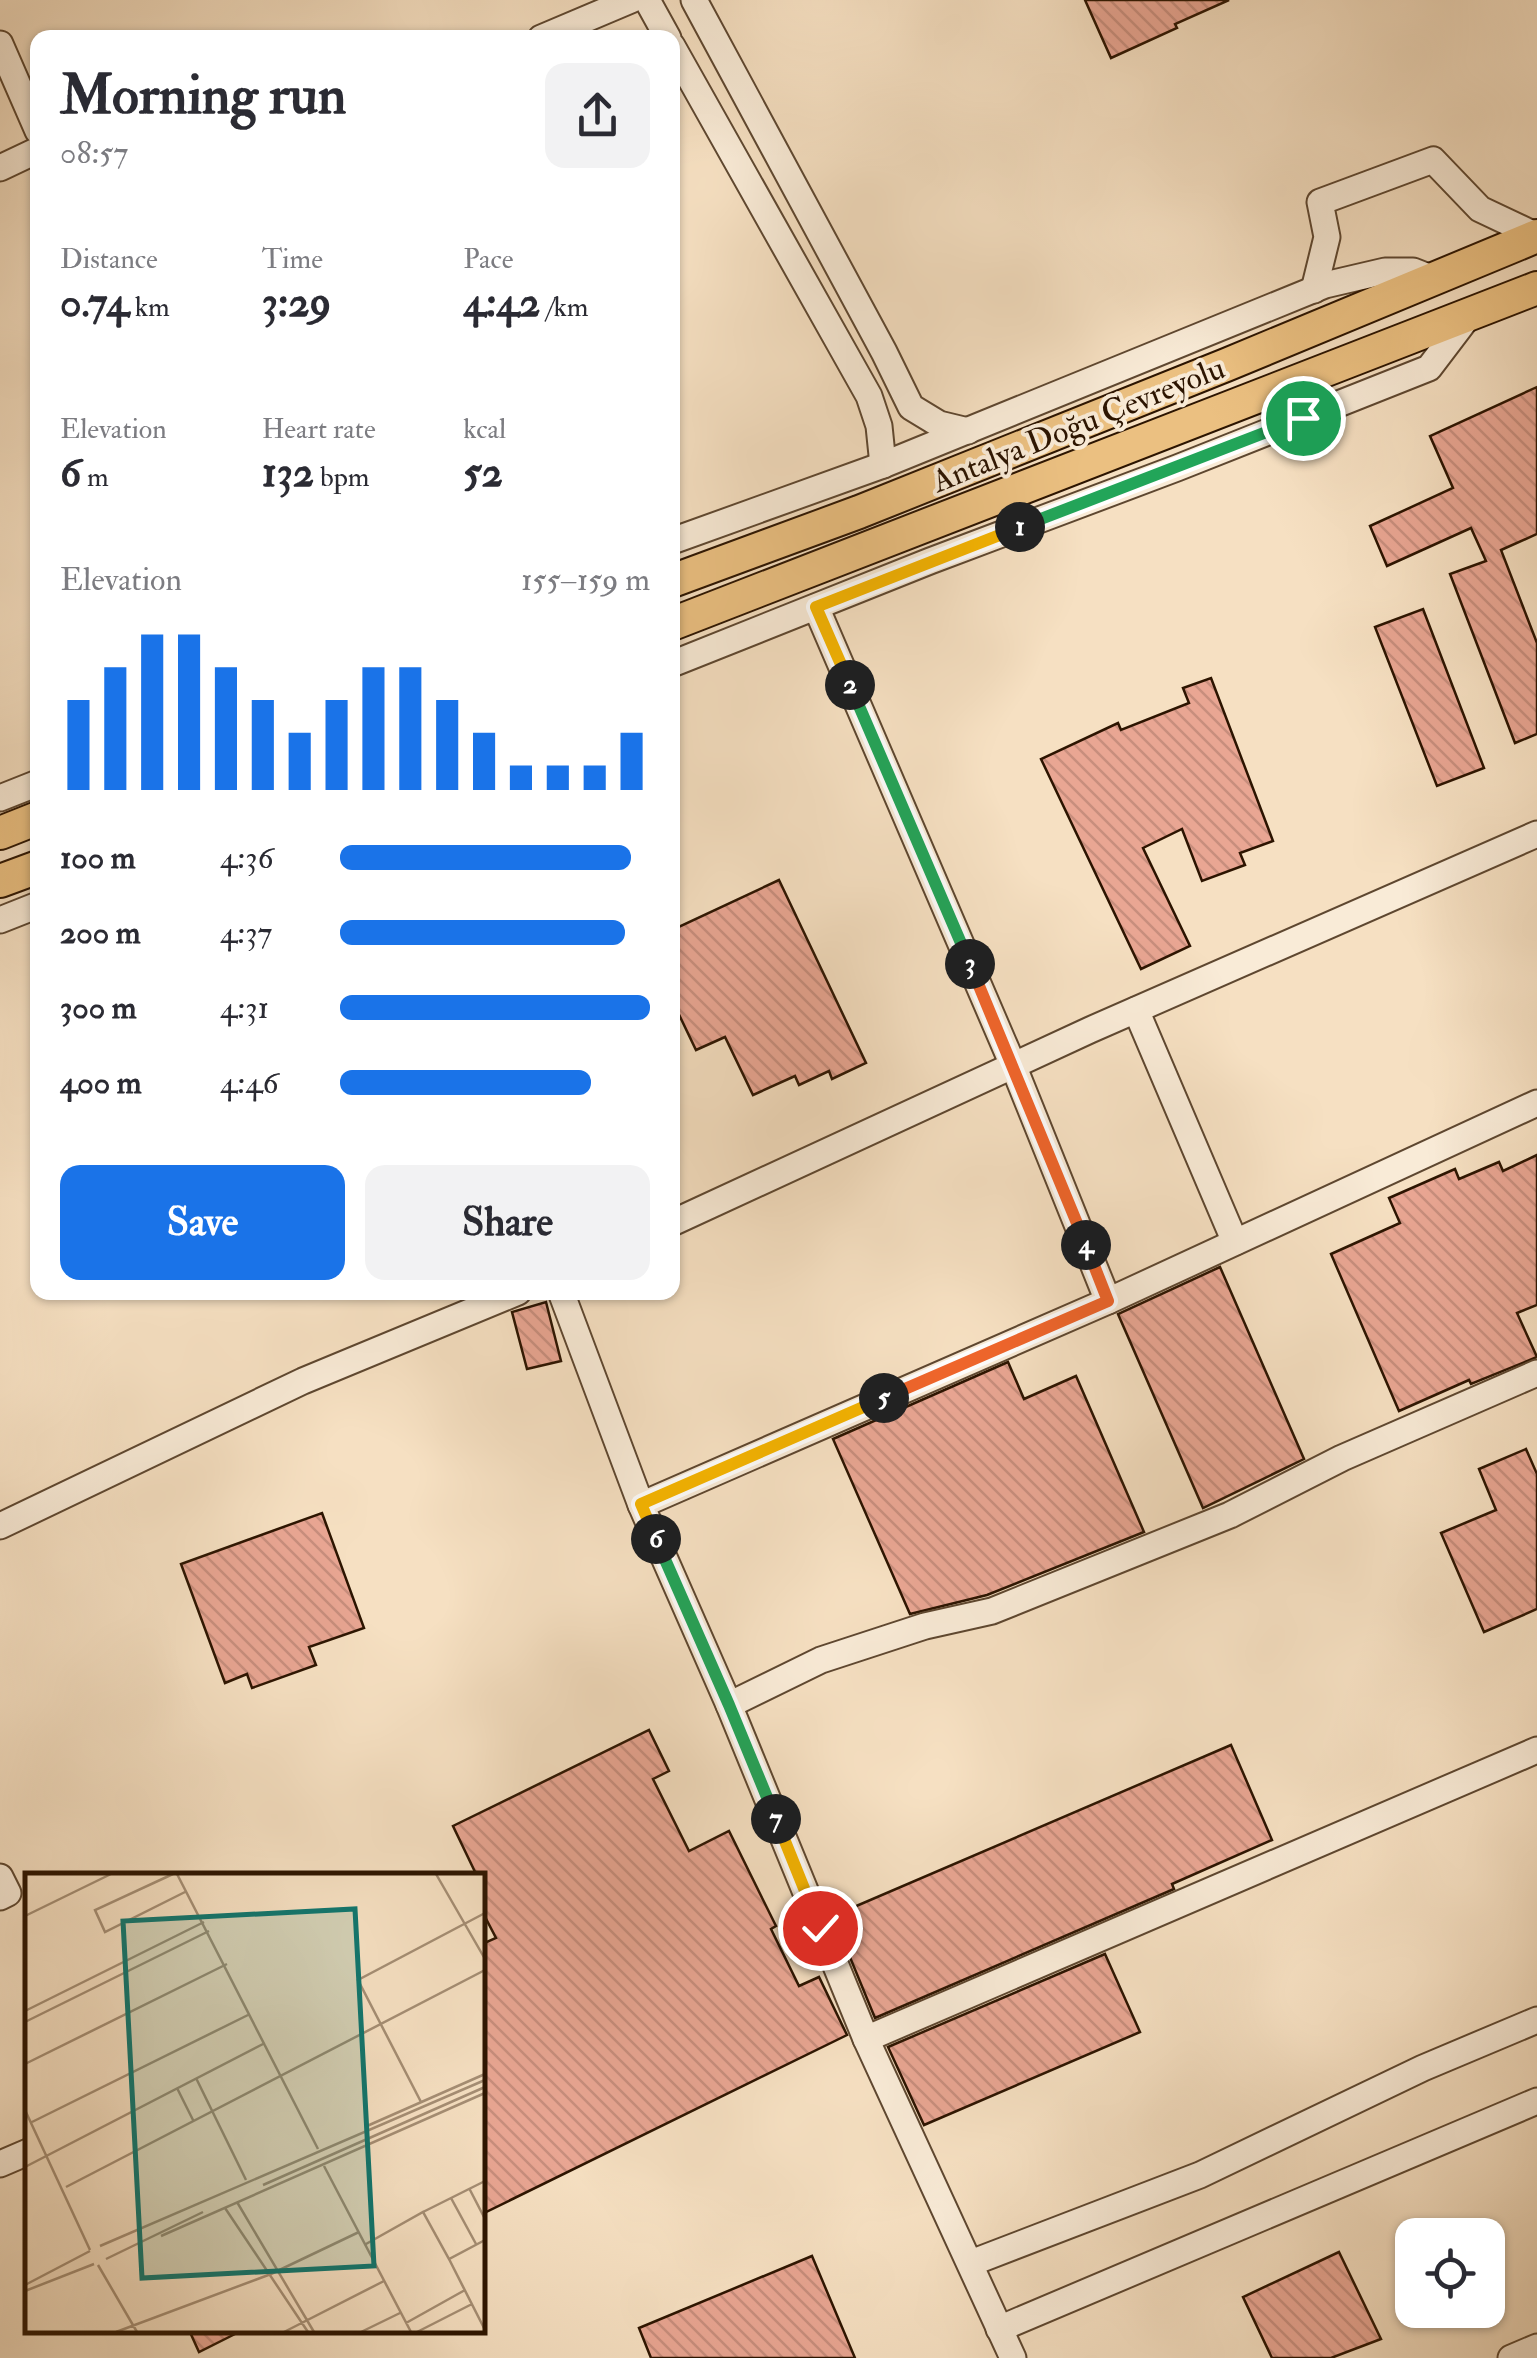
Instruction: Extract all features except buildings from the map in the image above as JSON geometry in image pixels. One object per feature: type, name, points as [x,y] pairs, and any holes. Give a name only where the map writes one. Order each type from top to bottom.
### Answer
[{"type":"main road","name":"Antalya Doğu Çevreyolu","points":[[680,578],[859,512],[1537,236]]},
{"type":"main road","name":"Antalya Doğu Çevreyolu","points":[[680,621],[1537,288]]},
{"type":"main road","points":[[0,832],[30,821]]},
{"type":"main road","points":[[0,881],[30,870]]},
{"type":"street","points":[[560,30],[631,0]]},
{"type":"street","points":[[647,0],[664,30]]},
{"type":"street","points":[[694,0],[911,407],[940,424],[968,431]]},
{"type":"street","points":[[0,44],[30,113]]},
{"type":"street","points":[[680,60],[868,396],[880,426],[882,465]]},
{"type":"street","points":[[0,168],[30,154]]},
{"type":"street","points":[[1314,290],[1328,237],[1320,202],[1432,160],[1480,209],[1537,236]]},
{"type":"street","points":[[680,538],[882,465],[1314,290],[1385,271],[1414,271],[1436,280]]},
{"type":"street","points":[[680,661],[1429,368],[1471,313]]},
{"type":"street","points":[[816,607],[1013,1066],[1108,1301]]},
{"type":"street","points":[[0,798],[30,786]]},
{"type":"street","points":[[680,1219],[1136,1010],[1537,834]]},
{"type":"street","points":[[0,920],[30,907]]},
{"type":"street","points":[[1136,1010],[1235,1242]]},
{"type":"street","points":[[641,1504],[1108,1301],[1537,1103]]},
{"type":"street","points":[[0,1526],[303,1381],[499,1300]]},
{"type":"street","points":[[565,1300],[641,1504],[729,1705],[866,2039],[1013,2358]]},
{"type":"street","points":[[729,1705],[821,1660],[925,1626],[992,1611],[1230,1515],[1342,1458],[1537,1373]]},
{"type":"street","points":[[866,2039],[1537,1750]]},
{"type":"street","points":[[0,1878],[8,1894],[0,1897]]},
{"type":"street","points":[[970,2263],[1200,2175],[1422,2068],[1537,2020]]},
{"type":"street","points":[[999,2329],[1537,2101]]},
{"type":"street","points":[[0,2164],[25,2153]]},
{"type":"street","points":[[1511,2358],[1537,2347]]},
{"type":"route","points":[[820,1928],[641,1504],[1108,1301],[1013,1066],[816,607],[1303,418]]}]
